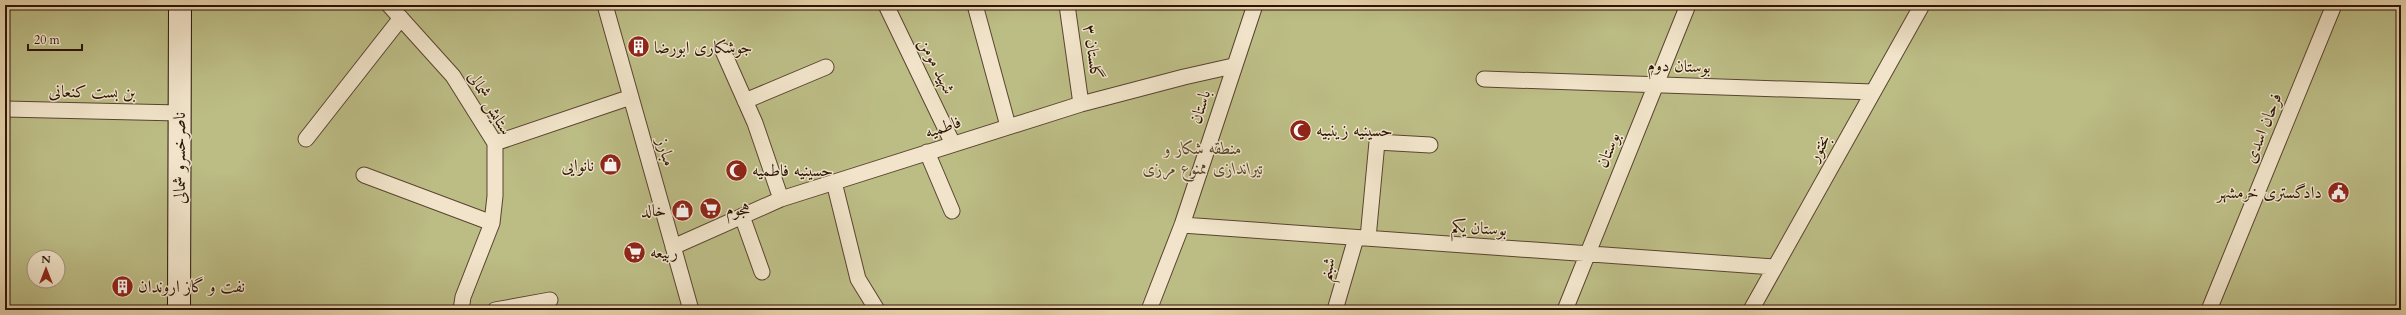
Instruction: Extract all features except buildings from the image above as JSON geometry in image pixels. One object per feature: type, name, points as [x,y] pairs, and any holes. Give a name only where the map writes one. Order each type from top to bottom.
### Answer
[{"type":"street","name":"ناصرخسرو شمالی","points":[[178,310],[180,5]]},
{"type":"street","name":"ستایش شمالی","points":[[389,5],[453,76],[495,143],[495,196],[492,223],[463,296],[460,310]]},
{"type":"street","name":"مبارز","points":[[605,5],[691,310]]},
{"type":"street","name":"شهید مومن","points":[[886,5],[953,144]]},
{"type":"street","points":[[975,5],[1008,126]]},
{"type":"street","name":"گلستان ۳","points":[[1067,5],[1081,104]]},
{"type":"street","name":"باستان","points":[[1149,310],[1182,225],[1233,66],[1255,5]]},
{"type":"street","name":"بوستان","points":[[1565,310],[1688,5]]},
{"type":"street","name":"بختور","points":[[1751,310],[1922,5]]},
{"type":"street","name":"فرحان اسدی","points":[[2215,308],[2334,5]]},
{"type":"street","points":[[306,138],[401,18]]},
{"type":"street","points":[[723,51],[745,101],[781,199]]},
{"type":"street","name":"فاطمیه","points":[[673,247],[781,199],[1081,104],[1184,77],[1233,66]]},
{"type":"street","points":[[745,101],[826,67]]},
{"type":"street","name":"بوستان دوم","points":[[1484,78],[1873,92]]},
{"type":"street","points":[[495,143],[631,97]]},
{"type":"street","name":"بن بست کنعانی","points":[[5,109],[179,113]]},
{"type":"street","name":"شبنم","points":[[1335,310],[1362,238],[1377,142],[1430,146]]},
{"type":"street","points":[[928,152],[952,212]]},
{"type":"street","points":[[364,175],[492,223]]},
{"type":"street","points":[[834,182],[858,279],[876,310]]},
{"type":"street","points":[[742,216],[762,272]]},
{"type":"street","name":"بوستان یکم","points":[[1182,225],[1587,255],[1774,267]]},
{"type":"street","points":[[495,310],[550,300]]},
{"type":"green space","name":"منطقه شکار و تیراندازی ممنوع مرزی","points":[[5,5],[2401,5],[2401,310],[5,310]]},
{"type":"place","name":"جوشکاری ابورضا","points":[[638,47]]},
{"type":"place","name":"حسینیه زینبیه","points":[[1300,130]]},
{"type":"place","name":"نانوایی","points":[[610,165]]},
{"type":"place","name":"حسینیه فاطمیه","points":[[736,170]]},
{"type":"place","name":"دادگستری خرمشهر","points":[[2338,192]]},
{"type":"place","name":"هجوم","points":[[710,209]]},
{"type":"place","name":"خالد","points":[[682,210]]},
{"type":"place","name":"ربیعه","points":[[635,252]]},
{"type":"place","name":"نفت و گاز اروندان","points":[[123,286]]}]
